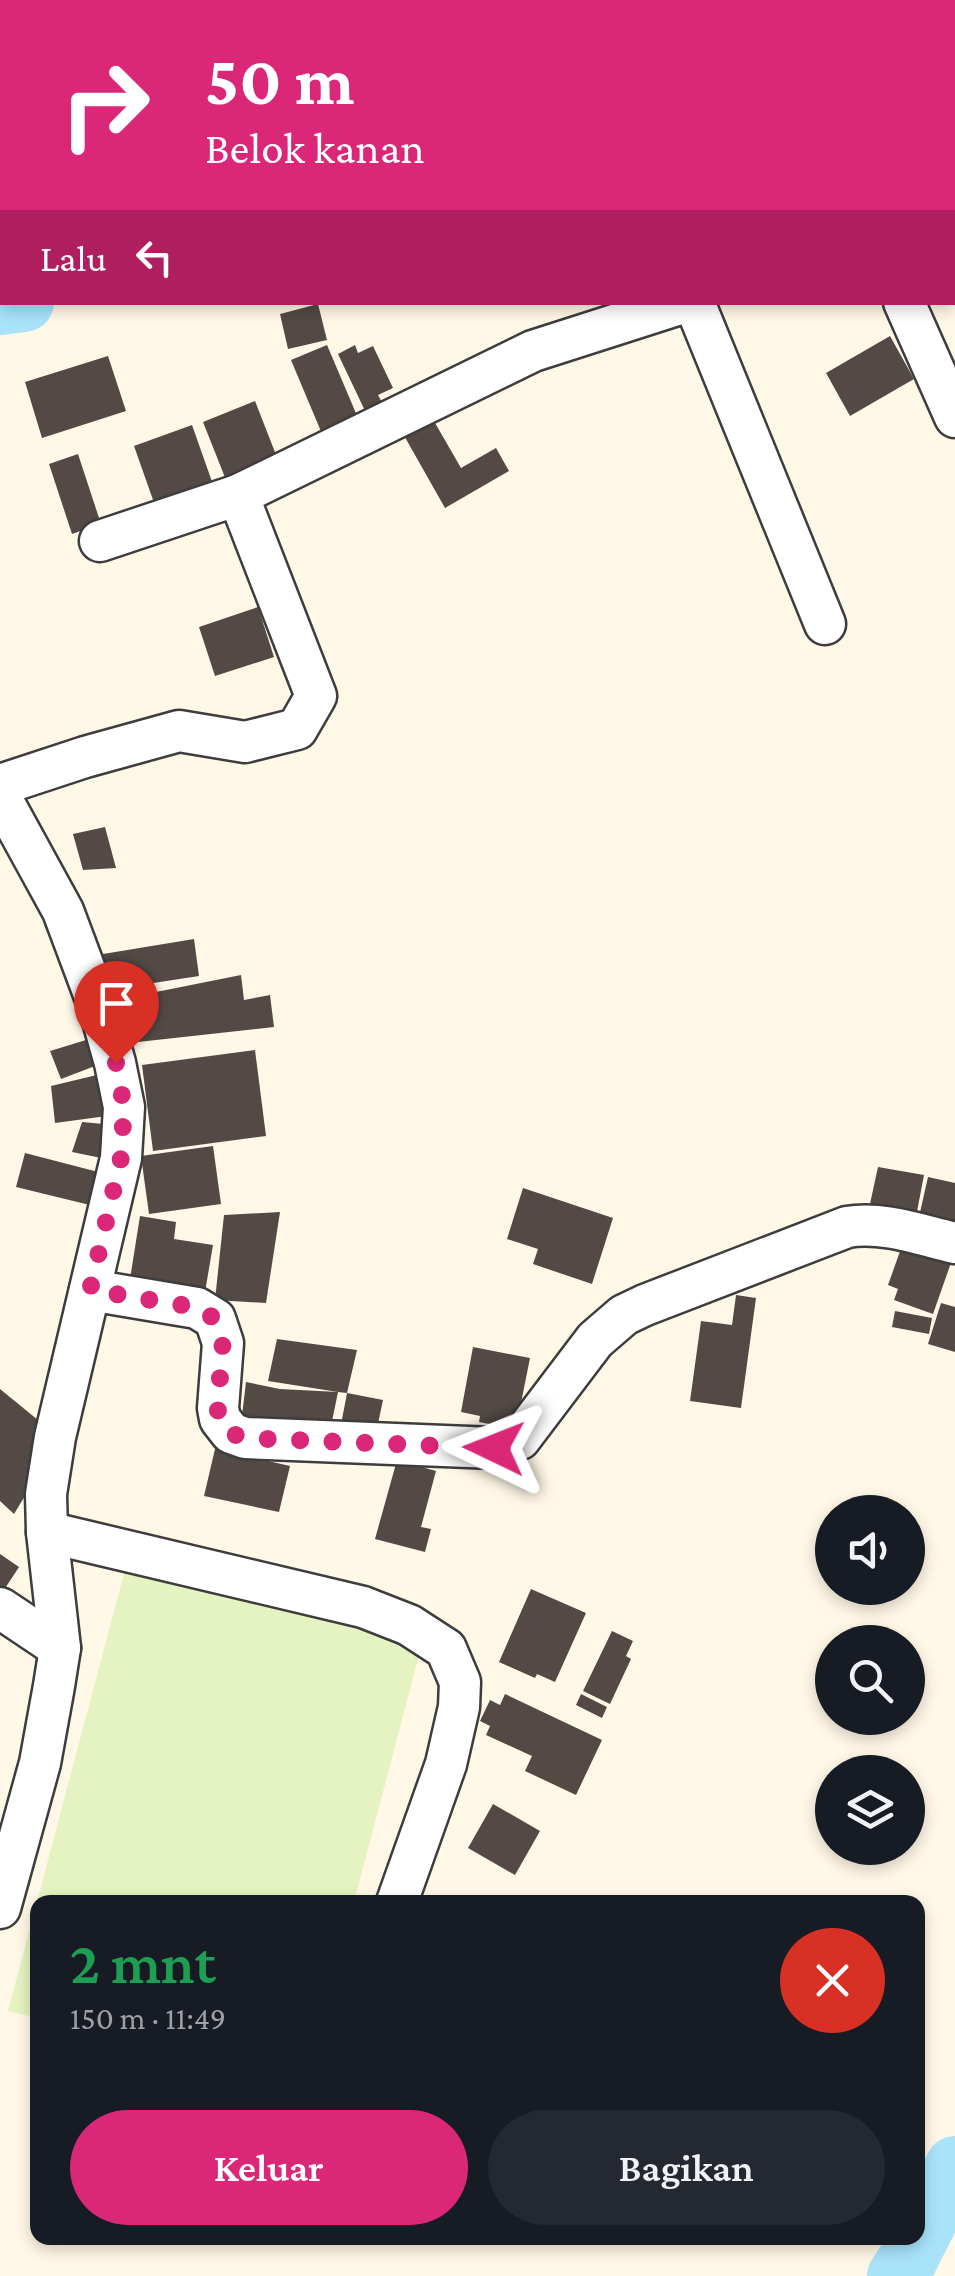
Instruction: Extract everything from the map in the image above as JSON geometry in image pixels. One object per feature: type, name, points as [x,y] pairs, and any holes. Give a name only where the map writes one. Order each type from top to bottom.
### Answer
[{"type":"street","points":[[100,541],[238,495],[533,351],[677,305]]},
{"type":"street","points":[[695,305],[826,624]]},
{"type":"street","points":[[905,305],[955,416]]},
{"type":"street","points":[[0,785],[180,731],[245,742],[297,729],[316,696],[238,495]]},
{"type":"street","points":[[0,796],[63,911],[100,1010],[124,1107],[121,1158],[55,1437],[46,1494],[60,1648],[40,1762],[0,1908]]},
{"type":"street","points":[[90,1290],[197,1308],[215,1319],[223,1342],[218,1408],[220,1419],[231,1433],[245,1438],[494,1448],[520,1439],[595,1340],[624,1315],[645,1305],[864,1224],[955,1243]]},
{"type":"street","points":[[47,1532],[362,1607],[408,1625],[446,1648],[460,1682],[460,1707],[446,1764],[400,1895]]},
{"type":"street","points":[[0,1608],[60,1648]]},
{"type":"green space","points":[[126,1566],[422,1644],[356,1895],[39,1895]]},
{"type":"green space","points":[[30,1928],[30,2016],[8,2011]]},
{"type":"building","points":[[318,305],[327,340],[288,349],[280,314]]},
{"type":"building","points":[[890,336],[914,379],[850,416],[826,373]]},
{"type":"building","points":[[327,345],[361,425],[325,441],[291,360]]},
{"type":"building","points":[[355,345],[358,353],[373,346],[393,388],[378,395],[384,406],[367,415],[338,354]]},
{"type":"building","points":[[108,356],[126,411],[42,438],[25,382]]},
{"type":"building","points":[[255,401],[280,465],[228,485],[203,422]]},
{"type":"building","points":[[431,416],[461,468],[496,448],[509,471],[445,508],[402,432]]},
{"type":"building","points":[[192,425],[216,493],[158,514],[134,446]]},
{"type":"building","points":[[78,454],[101,524],[72,534],[49,464]]},
{"type":"building","points":[[258,607],[274,657],[215,676],[199,627]]},
{"type":"building","points":[[105,827],[116,868],[83,870],[73,834]]},
{"type":"building","points":[[194,939],[199,976],[121,988],[118,965],[104,968],[103,954]]},
{"type":"building","points":[[241,975],[244,1000],[270,995],[274,1027],[138,1042],[136,996]]},
{"type":"building","points":[[86,1040],[95,1066],[61,1079],[50,1051]]},
{"type":"building","points":[[255,1050],[266,1136],[153,1151],[142,1065]]},
{"type":"building","points":[[105,1073],[107,1116],[55,1123],[51,1086]]},
{"type":"building","points":[[82,1122],[114,1125],[106,1159],[72,1152]]},
{"type":"building","points":[[213,1146],[221,1204],[149,1214],[141,1156]]},
{"type":"building","points":[[25,1153],[106,1174],[98,1207],[16,1187]]},
{"type":"building","points":[[878,1167],[924,1175],[915,1222],[868,1213]]},
{"type":"building","points":[[928,1177],[955,1183],[955,1225],[919,1217]]},
{"type":"building","points":[[523,1188],[613,1218],[592,1284],[533,1264],[538,1249],[507,1239]]},
{"type":"building","points":[[280,1212],[266,1303],[215,1300],[224,1215]]},
{"type":"building","points":[[140,1216],[176,1222],[174,1239],[213,1245],[205,1292],[130,1279]]},
{"type":"building","points":[[903,1243],[952,1260],[933,1314],[894,1300],[898,1289],[888,1285]]},
{"type":"building","points":[[736,1295],[756,1298],[741,1408],[690,1401],[701,1321],[732,1325]]},
{"type":"building","points":[[941,1303],[955,1307],[955,1352],[928,1344]]},
{"type":"building","points":[[895,1311],[932,1318],[929,1334],[892,1327]]},
{"type":"building","points":[[277,1339],[357,1350],[347,1393],[268,1381]]},
{"type":"building","points":[[473,1347],[530,1358],[517,1423],[506,1421],[505,1427],[479,1422],[480,1416],[461,1412]]},
{"type":"building","points":[[246,1382],[280,1389],[338,1392],[330,1431],[241,1424]]},
{"type":"building","points":[[0,1389],[49,1429],[40,1471],[14,1514],[0,1501]]},
{"type":"building","points":[[347,1393],[383,1400],[375,1438],[340,1430]]},
{"type":"building","points":[[215,1449],[290,1466],[279,1512],[204,1496]]},
{"type":"building","points":[[397,1460],[436,1471],[421,1527],[431,1529],[425,1552],[375,1539]]},
{"type":"building","points":[[0,1554],[19,1567],[0,1596]]},
{"type":"building","points":[[531,1589],[586,1613],[555,1682],[499,1662]]},
{"type":"building","points":[[612,1631],[633,1641],[626,1656],[631,1659],[610,1704],[583,1691]]},
{"type":"building","points":[[505,1694],[602,1740],[576,1795],[525,1771],[532,1756],[486,1735],[490,1726],[480,1721],[490,1700],[500,1705]]},
{"type":"building","points":[[581,1694],[607,1707],[602,1718],[576,1705]]},
{"type":"building","points":[[493,1804],[540,1831],[515,1875],[468,1848]]},
{"type":"waterway","points":[[925,2225],[955,2166]]},
{"type":"waterway","points":[[897,2276],[915,2245]]},
{"type":"route","points":[[116,1063],[124,1107],[121,1158],[90,1290],[197,1308],[215,1319],[223,1342],[218,1408],[224,1427],[245,1438],[494,1448]]}]
